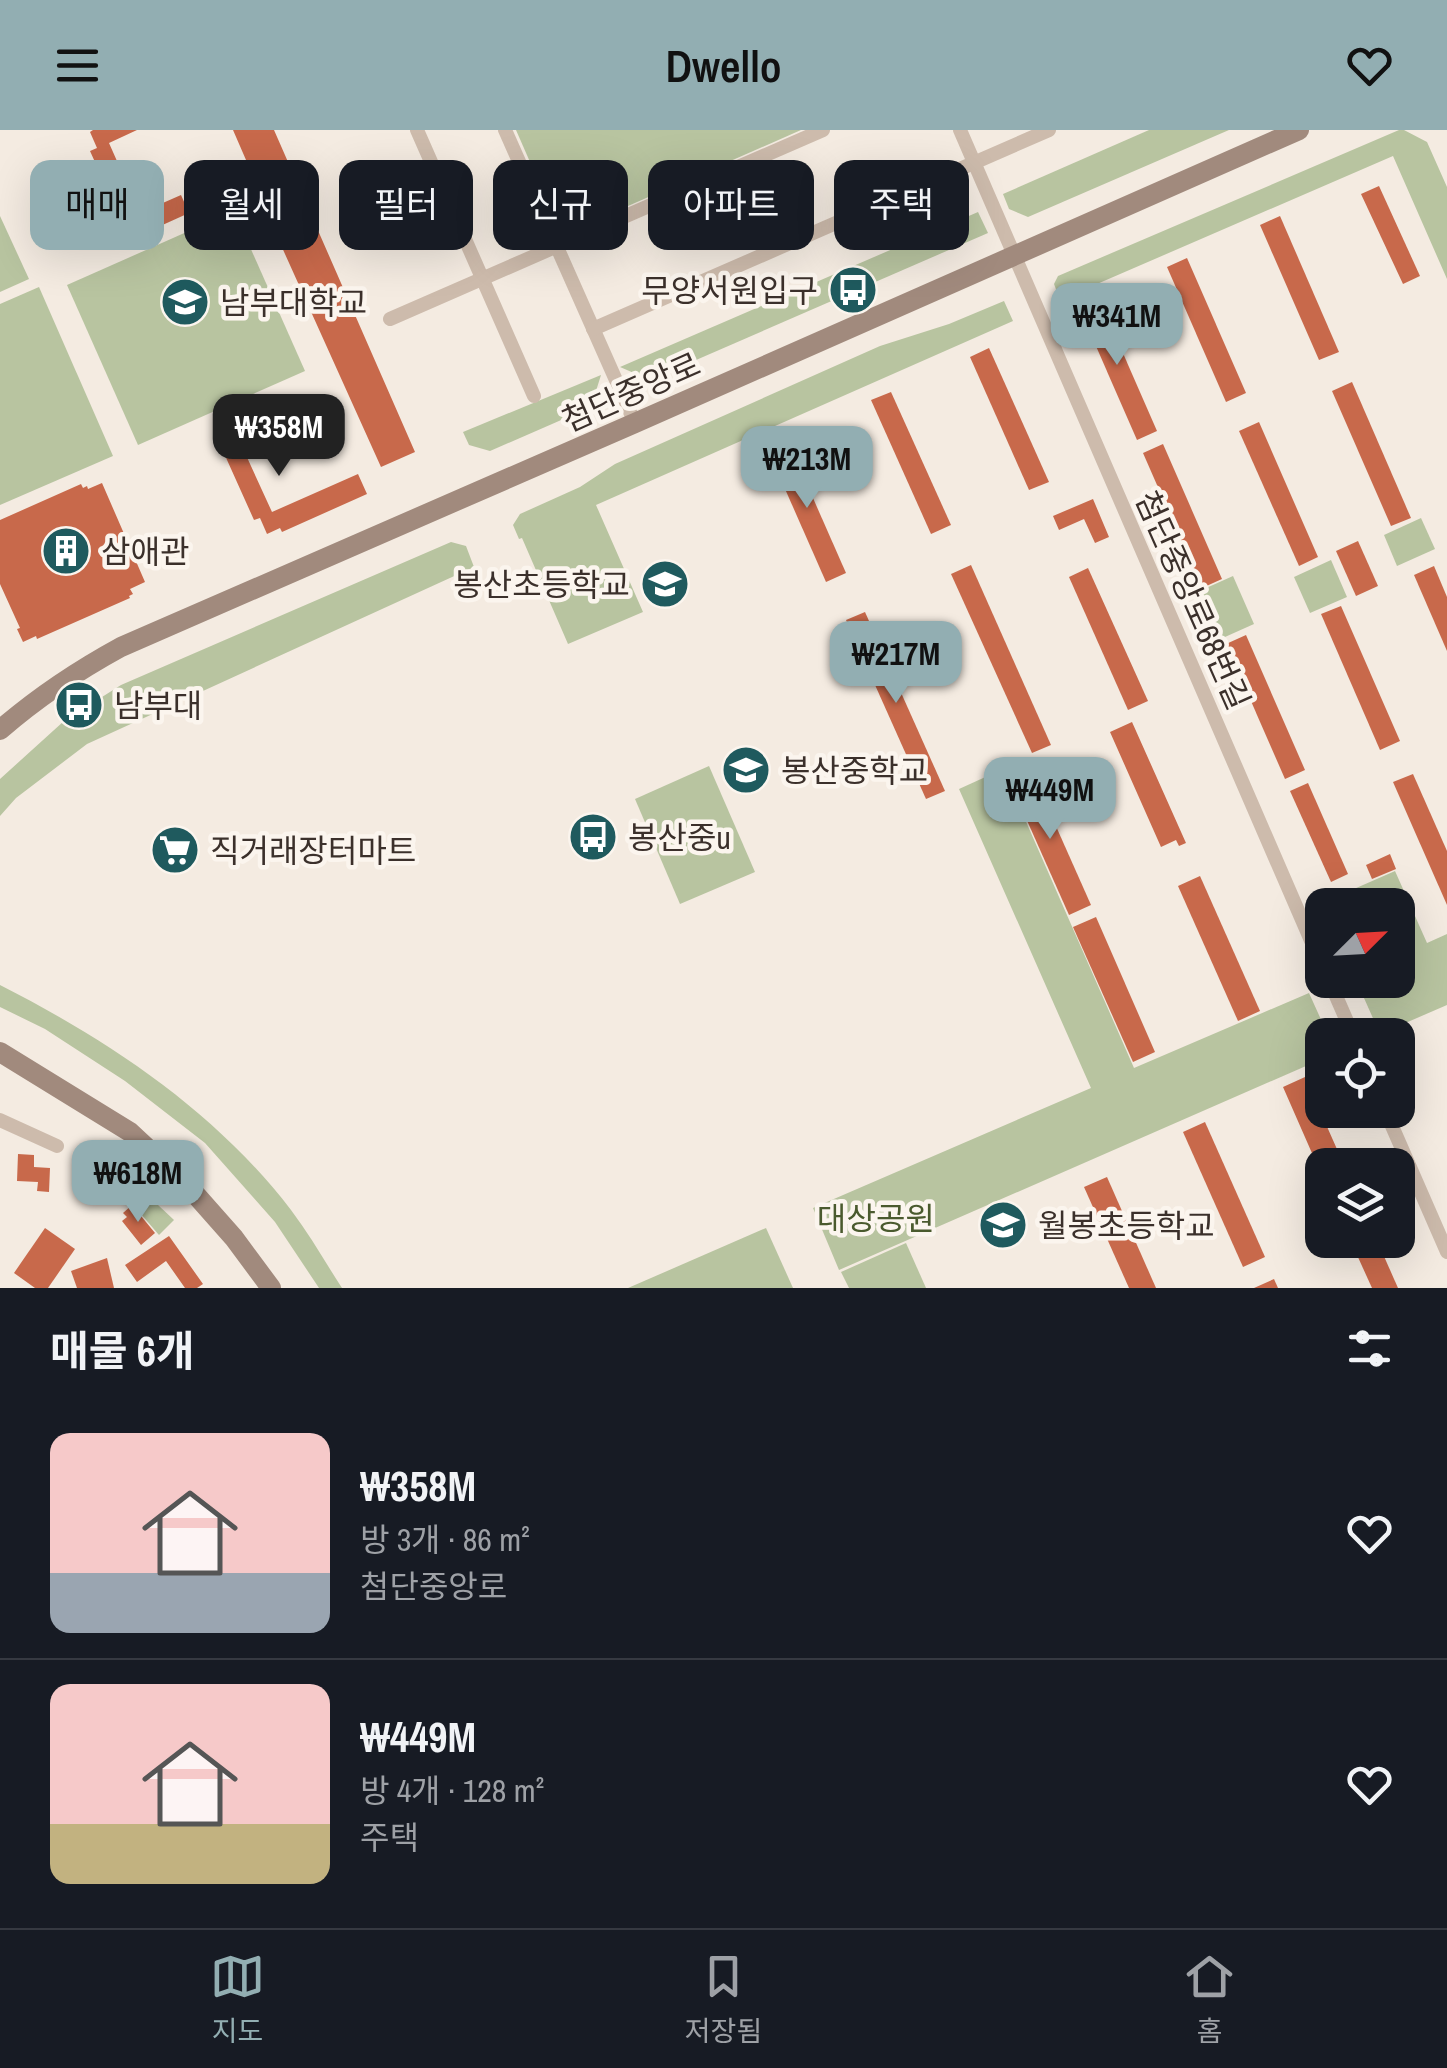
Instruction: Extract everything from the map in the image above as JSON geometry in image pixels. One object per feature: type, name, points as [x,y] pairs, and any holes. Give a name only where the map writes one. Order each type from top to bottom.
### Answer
[{"type":"street","points":[[417,130],[534,396]]},
{"type":"street","points":[[505,130],[518,160]]},
{"type":"street","points":[[628,215],[823,130]]},
{"type":"street","name":"첨단중앙로68번길","points":[[960,130],[1305,927]]},
{"type":"street","points":[[593,329],[1049,130]]},
{"type":"street","name":"첨단중앙로","points":[[0,730],[50,689],[121,647],[1299,130]]},
{"type":"street","points":[[390,319],[547,250]]},
{"type":"street","points":[[558,250],[635,424]]},
{"type":"street","points":[[0,1052],[130,1132],[199,1199],[271,1288]]},
{"type":"street","points":[[0,1120],[56,1146]]},
{"type":"street","points":[[1393,1128],[1447,1252]]},
{"type":"green space","points":[[516,130],[801,130],[733,160],[648,160],[648,197],[628,206],[628,160],[529,160]]},
{"type":"green space","points":[[1149,130],[1229,130],[1028,217],[1009,209],[1003,194]]},
{"type":"green space","points":[[1399,130],[1427,142],[1447,187],[1447,279],[1393,156],[1060,300],[1054,284],[1058,276]]},
{"type":"green space","points":[[978,212],[988,233],[969,241],[969,216]]},
{"type":"green space","points":[[0,216],[29,279],[0,292]]},
{"type":"green space","points":[[184,233],[184,250],[251,250],[305,371],[138,445],[67,285],[146,250],[164,250],[164,242]]},
{"type":"green space","points":[[890,250],[949,250],[650,380],[620,367]]},
{"type":"green space","points":[[39,287],[113,456],[0,505],[0,304]]},
{"type":"green space","points":[[1004,301],[1013,321],[596,505],[643,612],[568,644],[513,525],[520,514],[580,487],[615,464],[880,346]]},
{"type":"green space","points":[[601,375],[591,407],[490,451],[469,445],[463,432]]},
{"type":"green space","points":[[1421,518],[1435,549],[1397,566],[1384,535]]},
{"type":"green space","points":[[451,542],[466,546],[474,567],[87,744],[16,798],[0,816],[0,779],[64,721],[121,685]]},
{"type":"green space","points":[[1331,560],[1347,597],[1310,613],[1294,577]]},
{"type":"green space","points":[[1233,576],[1254,624],[1216,641],[1195,593]]},
{"type":"green space","points":[[709,766],[755,872],[680,904],[635,799]]},
{"type":"green space","name":"대상공원","points":[[1003,769],[1134,1068],[1305,995],[1311,998],[1320,1018],[1305,1018],[1305,1066],[839,1270],[813,1208],[1091,1088],[959,789]]},
{"type":"green space","points":[[1395,871],[1403,888],[1356,888]]},
{"type":"green space","points":[[1415,916],[1427,943],[1447,934],[1447,1005],[1415,1019],[1373,1018],[1364,998],[1415,998]]},
{"type":"green space","points":[[0,985],[120,1055],[195,1110],[261,1174],[291,1210],[342,1288],[319,1288],[275,1222],[205,1143],[125,1081],[45,1029],[0,1007]]},
{"type":"green space","points":[[125,1174],[174,1220],[159,1235],[116,1185]]},
{"type":"green space","name":"대상공원","points":[[766,1228],[793,1288],[628,1288]]},
{"type":"green space","points":[[906,1243],[926,1288],[849,1288],[841,1272]]},
{"type":"building","points":[[137,130],[109,143],[117,160],[94,160],[90,151],[97,148],[90,132]]},
{"type":"building","points":[[233,130],[274,130],[287,160],[246,160]]},
{"type":"building","points":[[1379,186],[1420,276],[1403,284],[1361,194]]},
{"type":"building","points":[[181,195],[184,215],[164,224],[164,202]]},
{"type":"building","points":[[1280,216],[1339,352],[1319,360],[1260,225]]},
{"type":"building","points":[[319,233],[415,452],[381,467],[283,250],[319,250]]},
{"type":"building","points":[[1187,258],[1246,393],[1226,402],[1167,267]]},
{"type":"building","points":[[1098,296],[1157,431],[1137,440],[1078,305]]},
{"type":"building","points":[[989,348],[1049,482],[1029,490],[970,357]]},
{"type":"building","points":[[1352,382],[1411,518],[1391,526],[1332,391]]},
{"type":"building","points":[[891,392],[951,525],[931,534],[871,400]]},
{"type":"building","points":[[274,405],[282,423],[240,442],[272,512],[358,474],[367,494],[282,532],[280,528],[267,534],[260,518],[254,520],[223,451],[229,449],[220,429]]},
{"type":"building","points":[[1259,422],[1318,557],[1299,566],[1239,431]]},
{"type":"building","points":[[787,439],[846,573],[826,582],[767,448]]},
{"type":"building","points":[[1163,444],[1222,579],[1202,588],[1143,453]]},
{"type":"building","name":"삼애관","points":[[102,483],[145,582],[130,589],[130,598],[23,642],[0,584],[0,520],[81,484],[88,489]]},
{"type":"building","points":[[1093,499],[1109,537],[1095,543],[1084,519],[1059,530],[1053,516]]},
{"type":"building","points":[[1358,541],[1378,586],[1356,596],[1336,551]]},
{"type":"building","points":[[971,565],[1051,745],[1032,753],[951,574]]},
{"type":"building","points":[[1434,566],[1447,597],[1447,651],[1414,575]]},
{"type":"building","points":[[1088,568],[1148,701],[1128,710],[1069,577]]},
{"type":"building","points":[[1341,606],[1400,741],[1380,750],[1321,614]]},
{"type":"building","points":[[865,612],[945,791],[926,799],[846,620]]},
{"type":"building","points":[[1246,635],[1305,770],[1285,779],[1226,644]]},
{"type":"building","points":[[1132,722],[1186,843],[1179,846],[1176,840],[1161,847],[1110,732]]},
{"type":"building","points":[[1031,770],[1091,905],[1069,915],[1009,780]]},
{"type":"building","points":[[1413,774],[1447,851],[1447,905],[1393,782]]},
{"type":"building","points":[[1308,783],[1348,874],[1331,882],[1290,791]]},
{"type":"building","points":[[1390,854],[1396,869],[1372,879],[1366,865]]},
{"type":"building","points":[[1200,876],[1260,1011],[1238,1021],[1178,886]]},
{"type":"building","points":[[1096,917],[1155,1052],[1133,1062],[1073,927]]},
{"type":"building","points":[[1305,1077],[1305,1128],[1328,1128],[1336,1148],[1310,1148],[1283,1087]]},
{"type":"building","points":[[1205,1122],[1265,1257],[1243,1267],[1183,1132]]},
{"type":"building","points":[[18,1154],[34,1155],[34,1167],[50,1168],[49,1192],[37,1191],[38,1182],[17,1181]]},
{"type":"building","points":[[1107,1177],[1156,1288],[1129,1288],[1084,1187]]},
{"type":"building","points":[[132,1205],[155,1233],[141,1245],[122,1221],[127,1217],[123,1213]]},
{"type":"building","points":[[45,1228],[75,1249],[48,1288],[35,1288],[14,1273]]},
{"type":"building","points":[[169,1236],[203,1284],[197,1288],[185,1288],[166,1261],[137,1282],[125,1265]]},
{"type":"building","points":[[107,1258],[114,1288],[77,1288],[71,1271]]},
{"type":"building","points":[[1358,1258],[1385,1258],[1398,1288],[1372,1288]]},
{"type":"building","points":[[1274,1279],[1278,1288],[1254,1288]]},
{"type":"place","name":"무양서원입구","points":[[853,290]]},
{"type":"place","name":"남부대학교","points":[[185,302]]},
{"type":"place","name":"삼애관","points":[[66,551]]},
{"type":"place","name":"봉산초등학교","points":[[665,584]]},
{"type":"place","name":"남부대","points":[[79,705]]},
{"type":"place","name":"봉산중학교","points":[[746,770]]},
{"type":"place","name":"봉산중u","points":[[593,837]]},
{"type":"place","name":"직거래장터마트","points":[[175,850]]},
{"type":"place","name":"월봉초등학교","points":[[1003,1225]]}]
